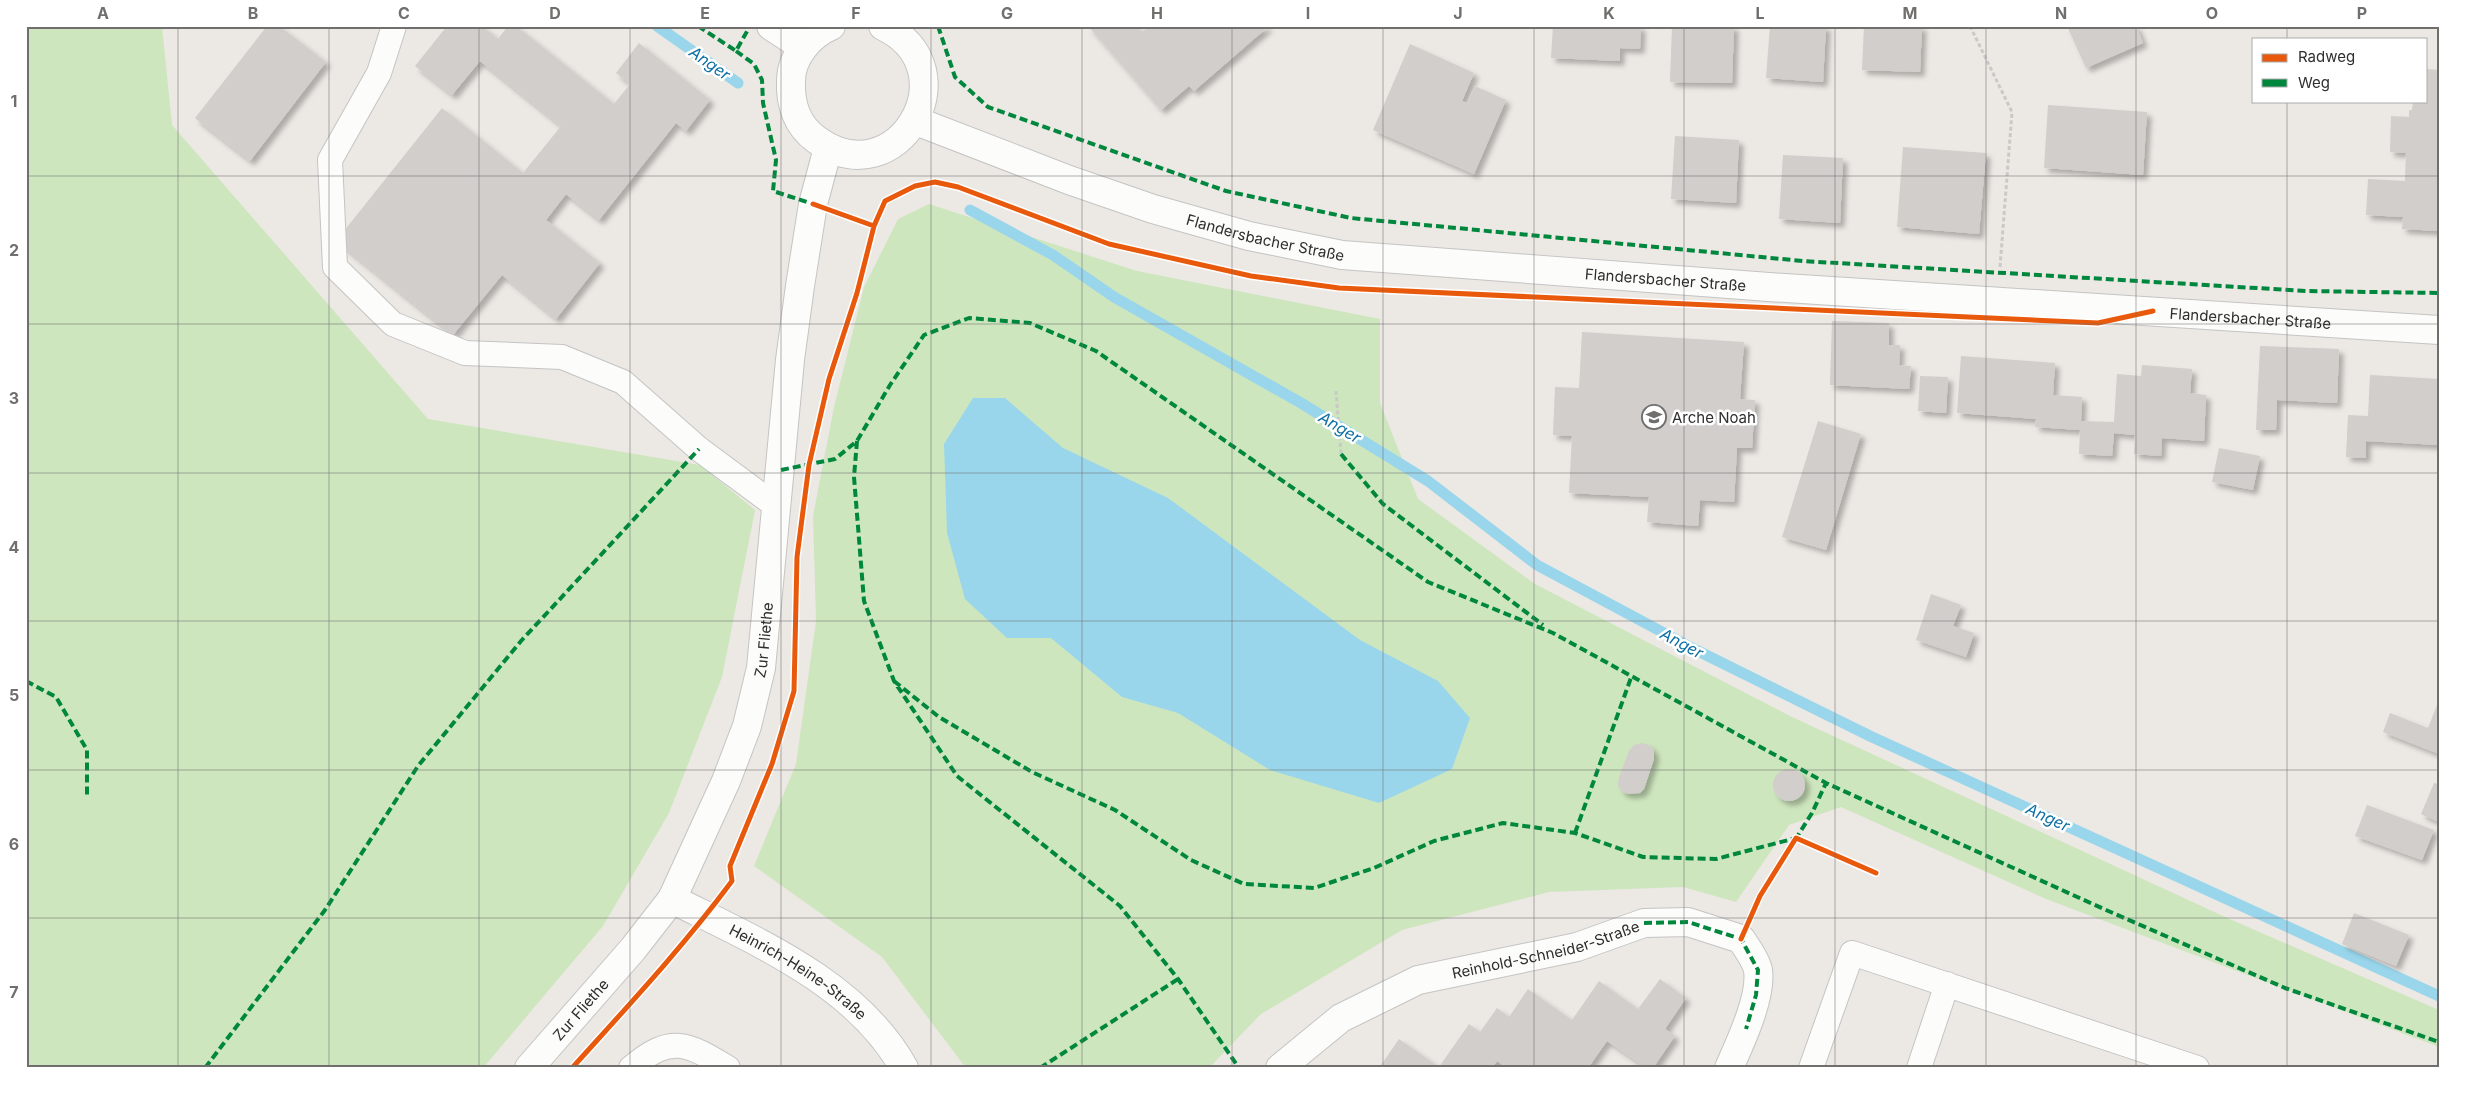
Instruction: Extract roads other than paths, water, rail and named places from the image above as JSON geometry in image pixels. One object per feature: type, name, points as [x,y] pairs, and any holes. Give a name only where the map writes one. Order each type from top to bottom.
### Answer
[{"type":"street","points":[[771,26],[803,47]]},
{"type":"street","points":[[832,26],[821,30],[803,47],[795,61],[791,77],[793,108],[809,134],[828,148],[847,154],[868,154],[887,148],[903,137],[916,121],[924,96],[924,82],[920,63],[910,45],[895,32],[884,26]]},
{"type":"street","name":"Flandersbacher Straße","points":[[916,121],[1069,180],[1153,209],[1249,236],[1342,255],[1807,290],[2439,330]]},
{"type":"street","name":"Zur Fliethe","points":[[530,1068],[633,949],[672,899],[726,781],[747,726],[761,668],[790,360],[807,239],[828,148]]},
{"type":"street","name":"Heinrich-Heine-Straße","points":[[672,899],[737,932],[825,983],[856,1007],[878,1029],[904,1068]]},
{"type":"street","name":"Reinhold-Schneider-Straße","points":[[1280,1068],[1341,1018],[1418,980],[1577,948],[1644,923],[1688,922],[1741,939],[1758,970],[1756,995],[1746,1028],[1729,1068]]},
{"type":"lane","points":[[394,26],[379,73],[330,160],[335,267],[393,324],[465,353],[562,357],[623,382],[700,449],[776,506]]},
{"type":"lane","points":[[1812,1068],[1852,953],[2197,1068]]},
{"type":"lane","points":[[1919,1068],[1947,984]]},
{"type":"lane","points":[[631,1068],[645,1056],[664,1047],[680,1045],[697,1049],[728,1068]]},
{"type":"water","points":[[973,398],[1005,398],[1063,448],[1168,498],[1360,640],[1438,681],[1470,718],[1452,769],[1379,803],[1270,770],[1178,713],[1122,697],[1051,638],[1007,638],[965,599],[947,533],[944,444]]},
{"type":"waterway","name":"Anger","points":[[657,26],[738,83]]},
{"type":"waterway","name":"Anger","points":[[970,210],[1053,255],[1114,297],[1301,403],[1428,481],[1537,565],[1692,648],[1872,737],[2439,996]]},
{"type":"place","name":"Arche Noah","points":[[1654,417]]}]
